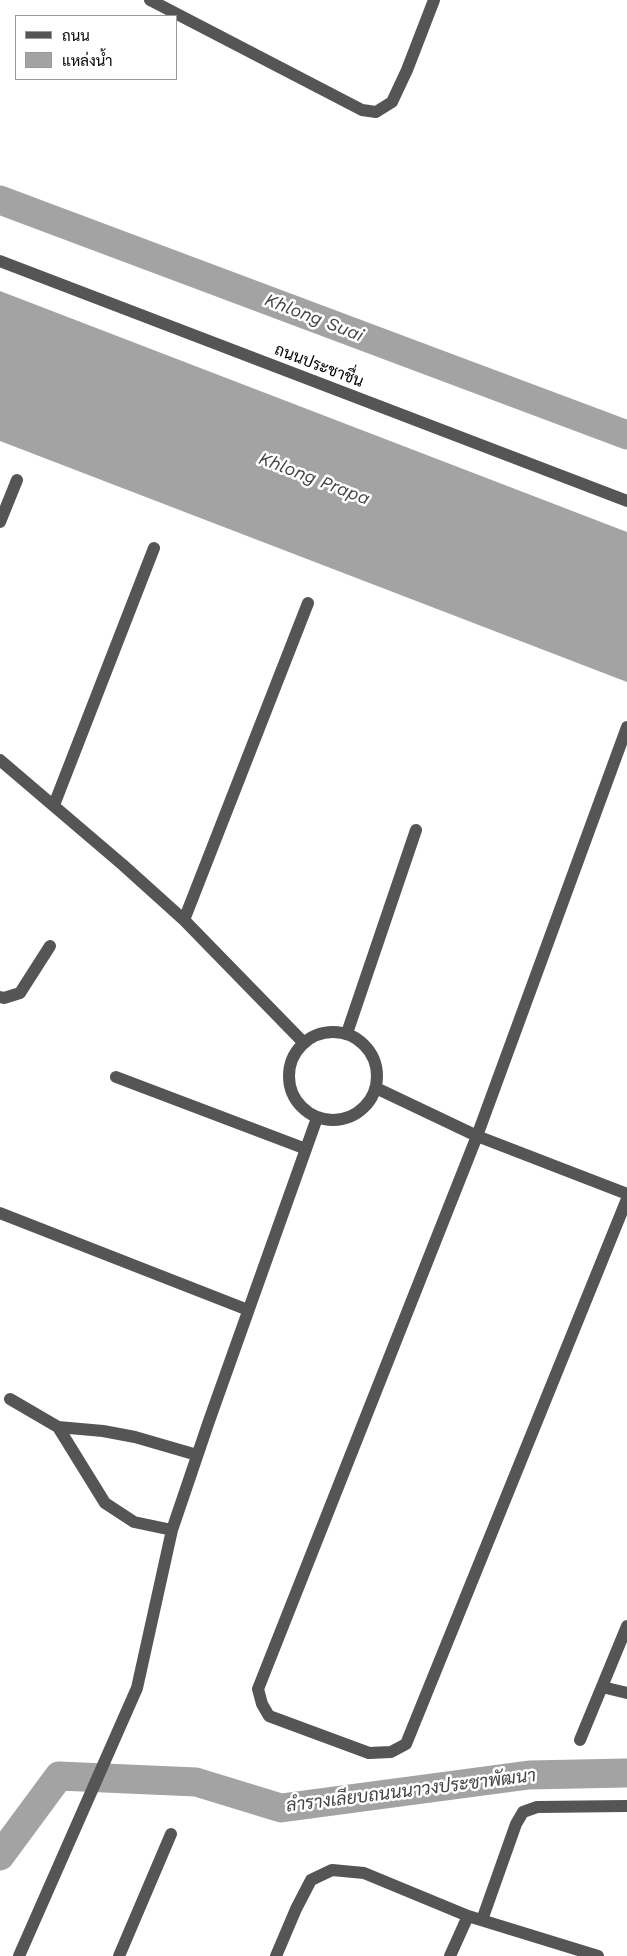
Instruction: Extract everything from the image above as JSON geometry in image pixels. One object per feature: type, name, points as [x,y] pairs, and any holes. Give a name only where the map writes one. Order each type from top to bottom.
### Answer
[{"type":"street","points":[[150,0],[362,110],[376,112],[392,102],[408,70],[434,0]]},
{"type":"street","name":"ถนนประชาชื่น","points":[[0,261],[627,501]]},
{"type":"street","points":[[0,522],[17,480]]},
{"type":"street","points":[[54,805],[154,548]]},
{"type":"street","points":[[184,920],[308,603]]},
{"type":"street","points":[[627,727],[477,1136],[258,1689],[262,1704],[269,1716],[369,1753],[391,1752],[406,1744],[627,1199]]},
{"type":"street","points":[[0,760],[184,920],[303,1042]]},
{"type":"street","points":[[347,1033],[416,830]]},
{"type":"street","points":[[0,997],[4,998],[20,994],[50,946]]},
{"type":"street","points":[[324,1031],[347,1033],[362,1041],[373,1054],[378,1071],[376,1088],[363,1109],[341,1120],[317,1118],[304,1110],[294,1098],[289,1084],[291,1061],[303,1042],[324,1031]]},
{"type":"street","points":[[116,1076],[306,1149]]},
{"type":"street","points":[[376,1088],[477,1136],[627,1194]]},
{"type":"street","points":[[19,1956],[137,1688],[172,1530],[317,1118]]},
{"type":"street","points":[[0,1213],[248,1310]]},
{"type":"street","points":[[10,1399],[58,1427],[103,1431],[197,1455]]},
{"type":"street","points":[[58,1427],[105,1503],[134,1522],[172,1530]]},
{"type":"street","points":[[580,1740],[627,1626]]},
{"type":"street","points":[[602,1687],[627,1694]]},
{"type":"street","points":[[482,1920],[516,1824],[523,1812],[537,1807],[627,1806]]},
{"type":"street","points":[[119,1956],[171,1834]]},
{"type":"street","points":[[276,1956],[311,1880],[332,1870],[364,1873],[468,1916],[598,1956]]},
{"type":"street","points":[[450,1956],[468,1916]]},
{"type":"water","name":"Khlong Prapa","points":[[0,291],[627,532],[627,682],[0,441]]},
{"type":"waterway","name":"Khlong Suai","points":[[0,200],[627,435]]},
{"type":"waterway","name":"ลำรางเลียบถนนนาวงประชาพัฒนา","points":[[0,1856],[59,1776],[196,1782],[281,1808],[529,1775],[627,1773]]}]
